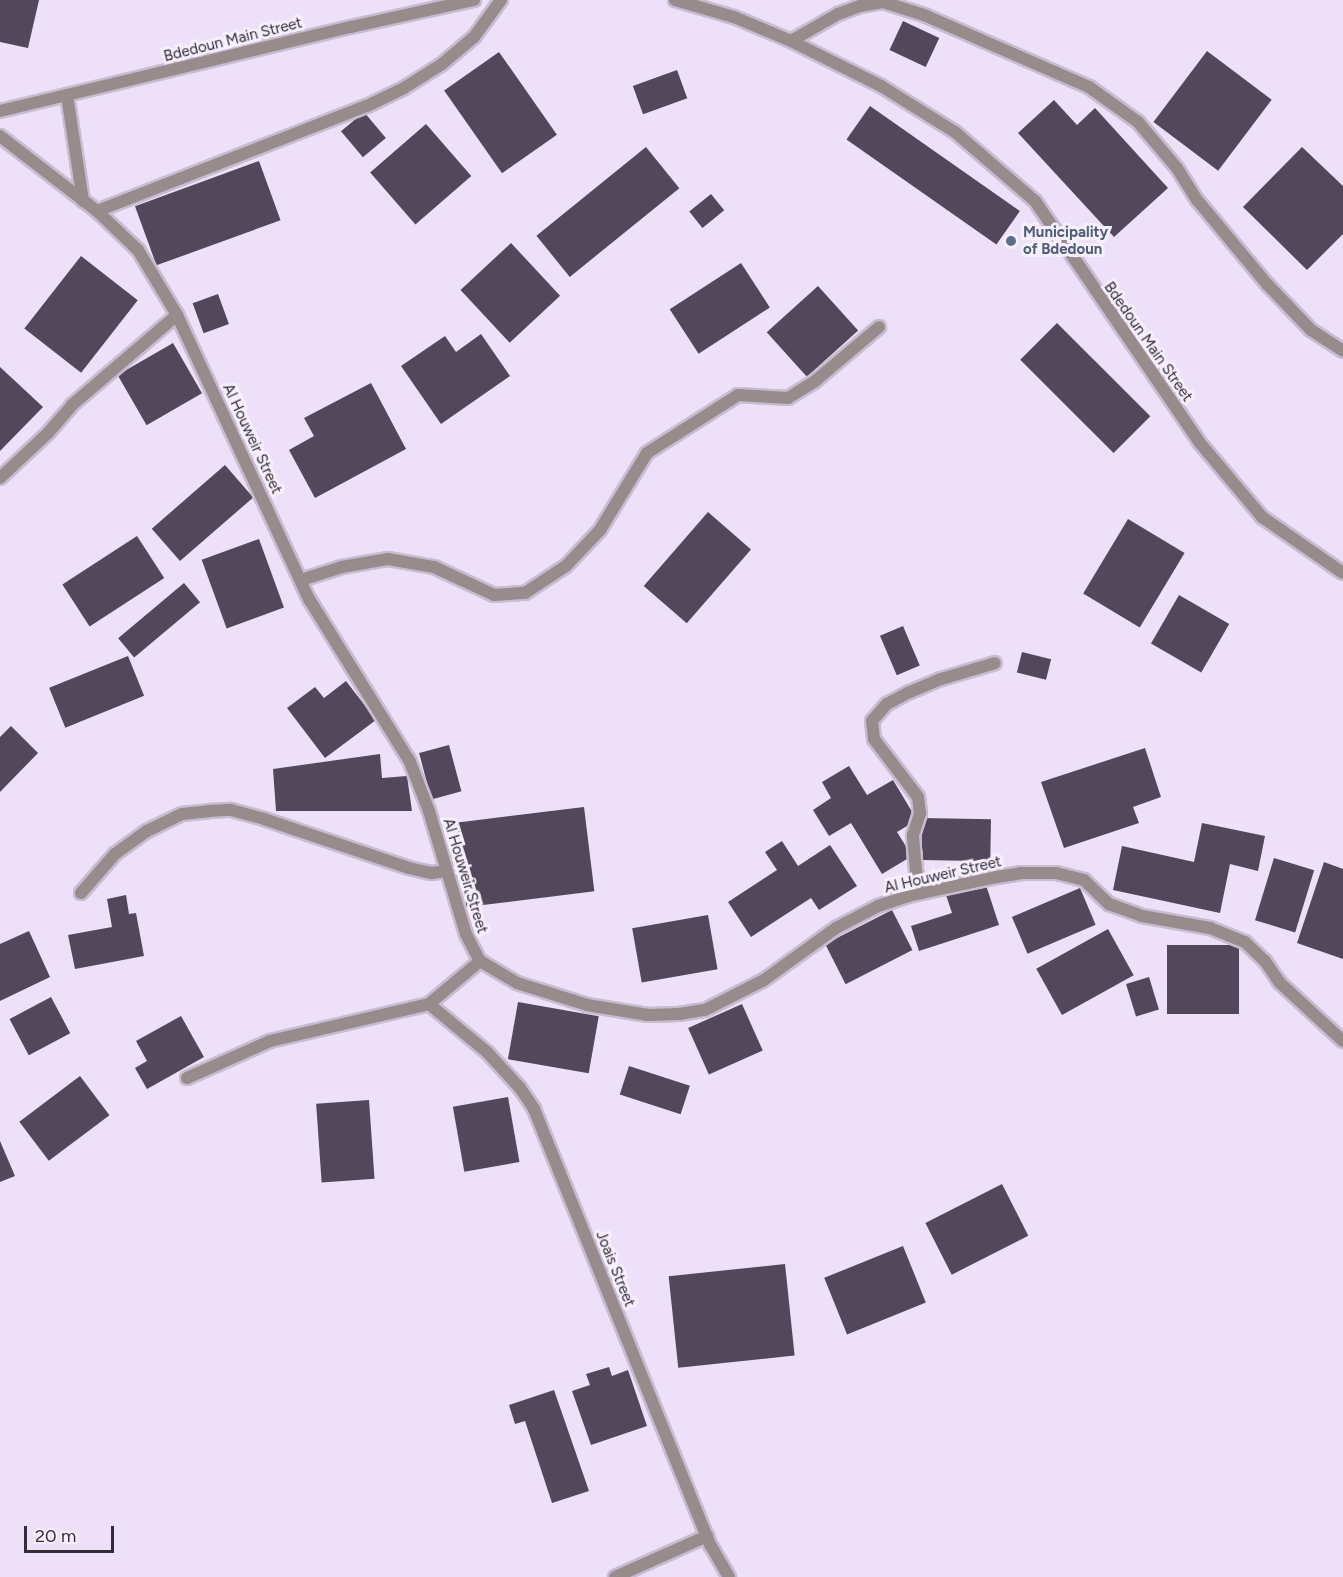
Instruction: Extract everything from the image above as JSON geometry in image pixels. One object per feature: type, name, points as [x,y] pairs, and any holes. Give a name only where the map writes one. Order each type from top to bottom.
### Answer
[{"type":"street","name":"Bdedoun Main Street","points":[[0,111],[474,0]]},
{"type":"street","points":[[97,211],[367,106],[404,88],[442,64],[474,36],[501,0]]},
{"type":"street","name":"Bdedoun Main Street","points":[[675,0],[734,17],[790,41],[881,86],[955,132],[1035,201],[1200,443],[1262,517],[1343,573]]},
{"type":"street","points":[[790,41],[838,14],[860,6],[883,2],[924,15],[1089,87],[1138,122],[1177,168],[1198,201],[1267,284],[1311,330],[1343,351]]},
{"type":"street","points":[[67,95],[83,201]]},
{"type":"street","name":"Al Houweir Street","points":[[0,136],[97,211],[138,250],[177,315],[309,599],[410,762],[466,934],[480,961],[517,983],[586,1005],[648,1015],[679,1014],[705,1010],[764,980],[836,928],[878,906],[922,893],[1021,873],[1056,873],[1084,880],[1109,904],[1143,916],[1210,928],[1245,942],[1265,961],[1279,982],[1343,1041]]},
{"type":"street","points":[[0,478],[48,433],[72,405],[177,315]]},
{"type":"street","points":[[301,580],[342,567],[388,559],[434,567],[494,595],[525,593],[566,566],[600,530],[647,453],[738,395],[788,398],[814,382],[879,327]]},
{"type":"street","points":[[922,893],[916,872],[913,835],[920,813],[918,797],[874,740],[872,721],[886,704],[910,692],[941,679],[994,663]]},
{"type":"street","points":[[81,893],[115,854],[147,831],[182,814],[209,810],[231,810],[264,819],[409,868],[431,873],[447,871]]},
{"type":"street","points":[[187,1078],[270,1041],[429,1004],[480,961]]},
{"type":"street","name":"Joais Street","points":[[429,1004],[487,1052],[520,1088],[534,1109],[707,1536],[729,1577]]},
{"type":"street","points":[[615,1577],[707,1536]]},
{"type":"building","points":[[0,0],[39,0],[28,48],[0,42]]},
{"type":"building","points":[[903,21],[939,38],[926,67],[889,50]]},
{"type":"building","points":[[1207,51],[1272,100],[1218,171],[1153,122]]},
{"type":"building","points":[[499,52],[557,135],[502,173],[444,90]]},
{"type":"building","points":[[677,70],[687,98],[643,114],[633,86]]},
{"type":"building","points":[[1054,100],[1077,125],[1095,108],[1168,188],[1114,237],[1018,133]]},
{"type":"building","points":[[870,106],[1020,211],[996,245],[846,140]]},
{"type":"building","points":[[364,112],[386,138],[363,157],[341,131]]},
{"type":"building","points":[[426,124],[471,176],[415,225],[370,173]]},
{"type":"building","points":[[646,147],[679,188],[570,277],[536,236]]},
{"type":"building","points":[[1302,147],[1343,186],[1343,234],[1307,270],[1243,207]]},
{"type":"building","points":[[259,161],[281,220],[157,265],[135,206]]},
{"type":"building","points":[[711,194],[724,210],[702,228],[689,212]]},
{"type":"building","points":[[511,243],[560,296],[510,343],[461,290]]},
{"type":"building","points":[[81,256],[138,300],[81,373],[24,328]]},
{"type":"building","points":[[741,263],[770,307],[699,354],[670,309]]},
{"type":"building","points":[[818,286],[858,331],[807,377],[767,332]]},
{"type":"building","points":[[218,294],[229,324],[204,333],[193,303]]},
{"type":"building","points":[[1057,323],[1150,416],[1114,453],[1020,360]]},
{"type":"building","points":[[481,334],[510,376],[441,424],[401,366],[445,336],[456,352]]},
{"type":"building","points":[[173,343],[202,393],[147,425],[118,375]]},
{"type":"building","points":[[0,367],[43,407],[0,451]]},
{"type":"building","points":[[371,383],[406,449],[315,498],[289,450],[314,436],[304,418]]},
{"type":"building","points":[[225,465],[253,497],[180,561],[152,529]]},
{"type":"building","points":[[708,512],[751,549],[687,623],[644,586]]},
{"type":"building","points":[[1128,519],[1185,553],[1140,628],[1083,594]]},
{"type":"building","points":[[137,536],[164,578],[90,626],[62,584]]},
{"type":"building","points":[[259,539],[284,608],[227,628],[202,560]]},
{"type":"building","points":[[184,583],[200,602],[134,657],[118,638]]},
{"type":"building","points":[[1179,595],[1229,624],[1201,672],[1151,643]]},
{"type":"building","points":[[903,626],[920,666],[897,675],[880,636]]},
{"type":"building","points":[[1022,652],[1051,659],[1046,680],[1017,672]]},
{"type":"building","points":[[128,656],[144,696],[65,728],[49,688]]},
{"type":"building","points":[[346,681],[376,720],[325,758],[287,708],[315,687],[324,698]]},
{"type":"building","points":[[11,726],[38,753],[0,792],[0,737]]},
{"type":"building","points":[[449,745],[461,791],[431,799],[419,753]]},
{"type":"building","points":[[1145,748],[1161,797],[1133,807],[1139,823],[1064,848],[1041,782]]},
{"type":"building","points":[[380,754],[382,778],[407,776],[412,811],[276,811],[273,769]]},
{"type":"building","points":[[849,766],[867,795],[893,780],[917,820],[897,832],[912,856],[882,874],[851,823],[829,836],[813,810],[831,798],[822,782]]},
{"type":"building","points":[[584,807],[594,891],[466,907],[456,823]]},
{"type":"building","points":[[922,818],[991,819],[990,861],[921,860]]},
{"type":"building","points":[[1202,823],[1265,836],[1258,871],[1230,864],[1220,913],[1113,890],[1122,846],[1194,862]]},
{"type":"building","points":[[782,841],[798,866],[830,845],[857,886],[819,910],[811,898],[751,937],[728,902],[777,870],[765,852]]},
{"type":"building","points":[[1274,858],[1314,870],[1295,932],[1255,920]]},
{"type":"building","points":[[1324,862],[1343,869],[1343,959],[1297,943]]},
{"type":"building","points":[[985,882],[999,925],[919,951],[911,926],[952,913],[946,895]]},
{"type":"building","points":[[1080,888],[1096,925],[1028,954],[1012,917]]},
{"type":"building","points":[[126,895],[129,914],[136,913],[144,956],[75,969],[68,935],[112,927],[107,899]]},
{"type":"building","points":[[892,910],[912,950],[846,984],[825,944]]},
{"type":"building","points":[[708,915],[718,969],[642,983],[632,928]]},
{"type":"building","points":[[1108,929],[1134,975],[1062,1015],[1036,969]]},
{"type":"building","points":[[29,931],[50,977],[0,1001],[0,944]]},
{"type":"building","points":[[1167,945],[1239,945],[1239,1014],[1167,1014]]},
{"type":"building","points":[[1149,977],[1159,1010],[1136,1017],[1126,984]]},
{"type":"building","points":[[51,997],[70,1033],[29,1055],[10,1019]]},
{"type":"building","points":[[518,1002],[599,1016],[589,1073],[508,1059]]},
{"type":"building","points":[[742,1004],[763,1051],[709,1075],[688,1028]]},
{"type":"building","points":[[181,1016],[204,1057],[147,1089],[135,1068],[147,1061],[136,1041]]},
{"type":"building","points":[[629,1066],[690,1086],[681,1114],[620,1095]]},
{"type":"building","points":[[80,1076],[109,1115],[49,1161],[19,1122]]},
{"type":"building","points":[[508,1097],[519,1162],[464,1172],[453,1107]]},
{"type":"building","points":[[369,1100],[375,1179],[322,1183],[316,1104]]},
{"type":"building","points":[[0,1141],[15,1176],[0,1182]]},
{"type":"building","points":[[1002,1184],[1028,1236],[952,1275],[925,1223]]},
{"type":"building","points":[[903,1246],[926,1303],[847,1334],[824,1278]]},
{"type":"building","points":[[785,1264],[795,1355],[678,1368],[669,1276]]},
{"type":"building","points":[[609,1367],[612,1376],[628,1370],[647,1426],[591,1445],[572,1391],[590,1385],[586,1374]]},
{"type":"building","points":[[554,1390],[589,1491],[552,1503],[525,1421],[515,1424],[509,1405]]},
{"type":"place","name":"Municipality of Bdedoun","points":[[1011,241]]}]
